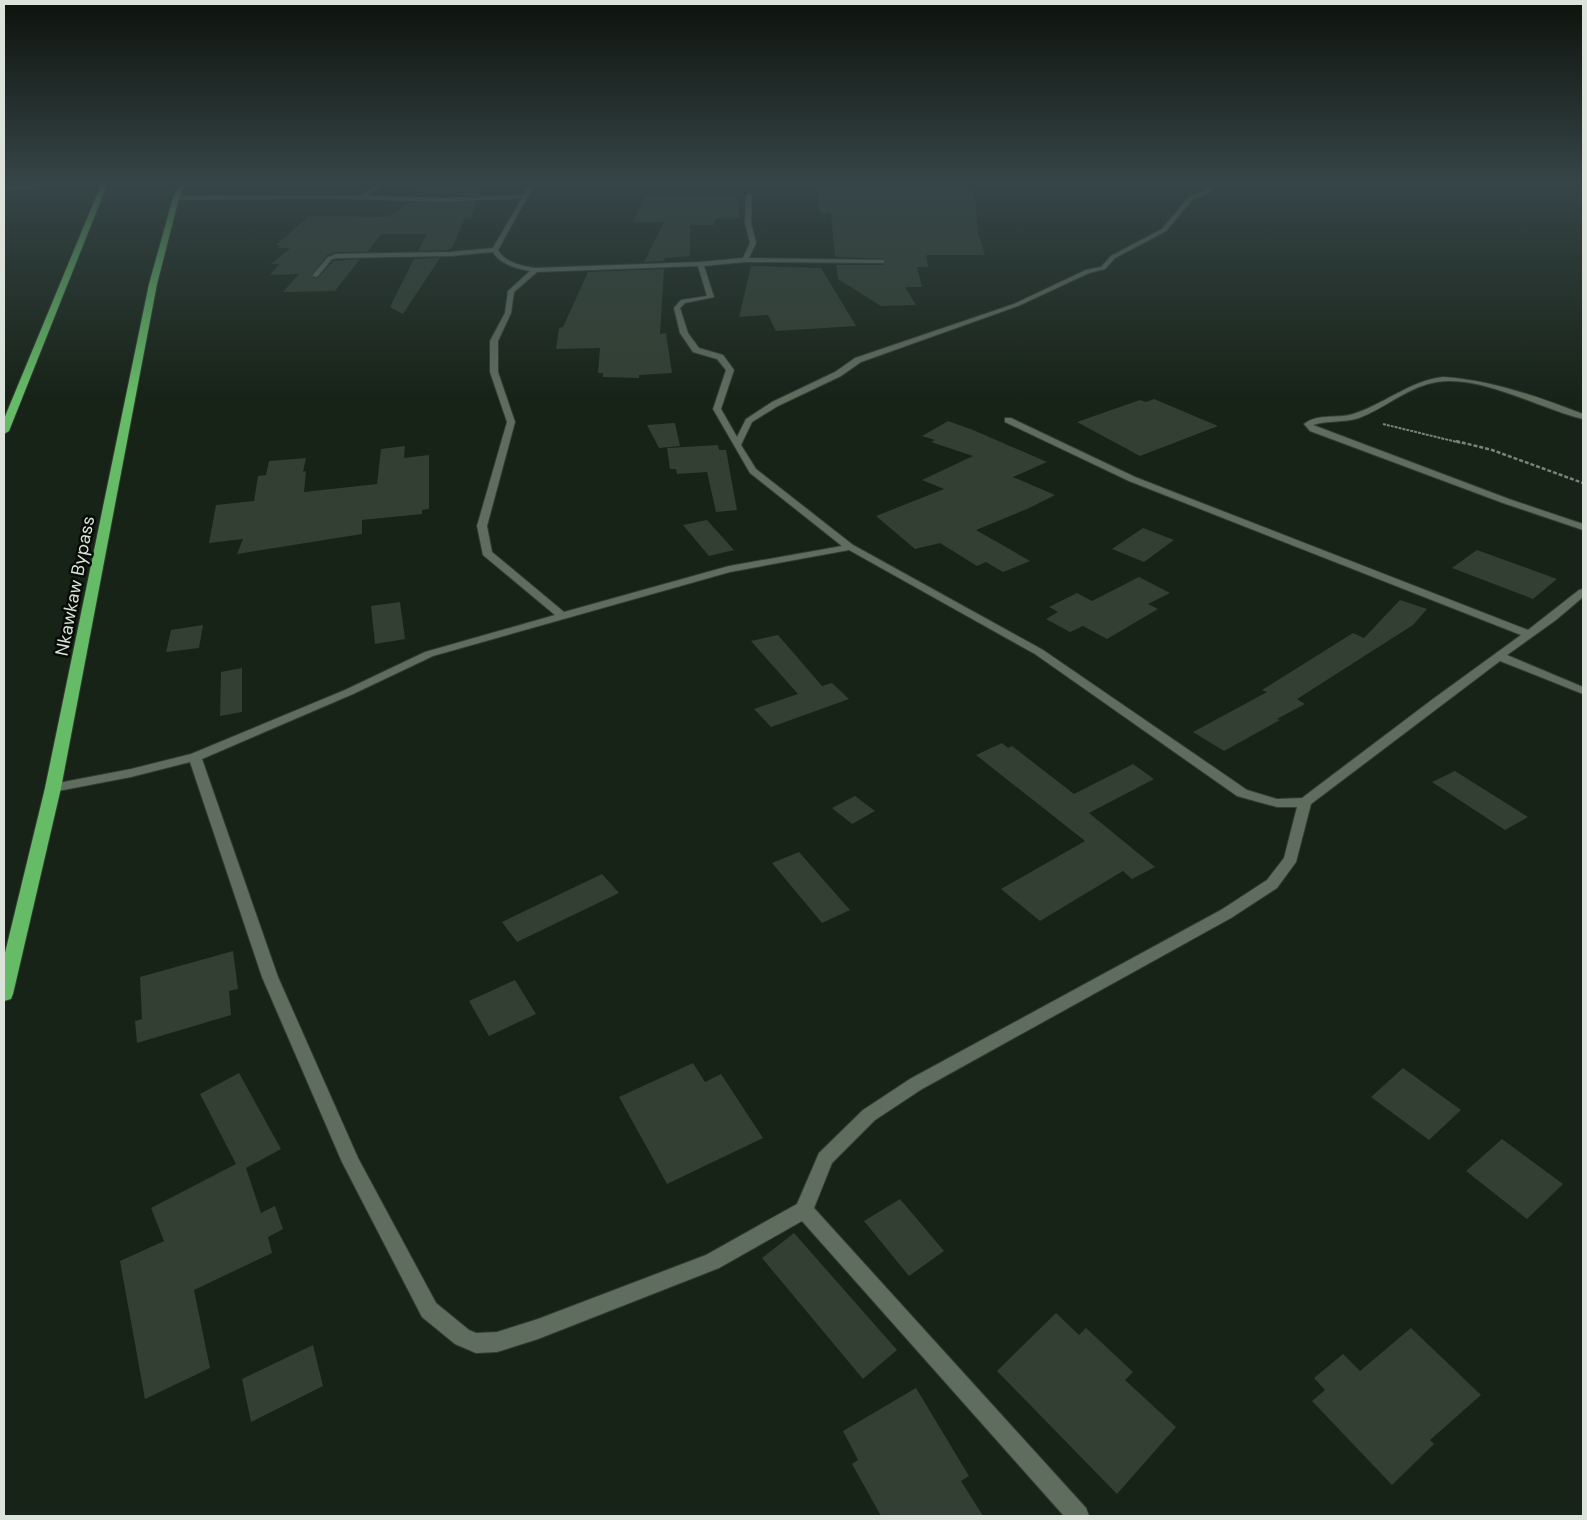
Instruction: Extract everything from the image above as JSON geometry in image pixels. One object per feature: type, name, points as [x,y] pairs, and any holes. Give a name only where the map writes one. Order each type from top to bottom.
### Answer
[{"type":"highway","points":[[4,431],[75,256]]},
{"type":"highway","name":"Nkawkaw Bypass","points":[[4,994],[53,788],[153,284],[161,256]]},
{"type":"street","points":[[315,276],[330,258],[340,256]]},
{"type":"street","points":[[498,256],[522,268],[535,270],[700,264],[745,260],[883,261]]},
{"type":"street","points":[[745,260],[747,256]]},
{"type":"street","points":[[738,445],[749,422],[776,404],[838,374],[858,360],[958,323],[1016,305],[1088,271],[1101,270],[1116,256]]},
{"type":"street","points":[[700,264],[710,297],[683,301],[677,308],[684,333],[696,350],[720,357],[730,370],[717,409],[754,471],[850,547],[1039,652],[1242,793],[1277,803],[1305,802],[1583,592]]},
{"type":"street","points":[[535,270],[511,292],[508,313],[494,340],[494,372],[511,422],[482,526],[487,553],[561,615]]},
{"type":"street","points":[[1583,417],[1510,392],[1438,378],[1402,392],[1353,417],[1308,424],[1313,429],[1506,501],[1583,527]]},
{"type":"street","points":[[1008,420],[1132,479],[1528,634]]},
{"type":"street","points":[[53,788],[131,773],[195,757],[349,692],[429,654],[561,615],[729,569],[850,547]]},
{"type":"street","points":[[1499,656],[1583,691]]},
{"type":"street","points":[[195,757],[270,977],[351,1162],[429,1310],[462,1337],[476,1343],[497,1342],[538,1329],[712,1262],[804,1210],[825,1158],[868,1114],[916,1084],[1226,914],[1272,884],[1291,859],[1305,802]]},
{"type":"street","points":[[804,1210],[1078,1516]]},
{"type":"path","points":[[1353,417],[1478,446],[1583,483]]},
{"type":"building","points":[[281,256],[326,256],[311,277],[318,278],[333,261],[360,259],[335,291],[283,292],[299,274],[270,275],[279,264],[271,264]]},
{"type":"building","points":[[647,256],[690,256],[665,258],[664,261],[644,262]]},
{"type":"building","points":[[926,256],[928,267],[917,267],[922,287],[905,287],[916,305],[881,306],[838,279],[836,265],[883,265],[886,259],[835,257]]},
{"type":"building","points":[[440,258],[403,314],[390,307],[414,259]]},
{"type":"building","points":[[751,266],[821,268],[856,326],[776,331],[768,315],[739,317]]},
{"type":"building","points":[[664,269],[660,334],[666,333],[672,373],[639,375],[639,378],[603,377],[603,373],[598,373],[600,348],[556,349],[559,328],[563,327],[588,272]]},
{"type":"building","points":[[1154,399],[1218,426],[1140,456],[1077,422],[1140,400],[1146,402]]},
{"type":"building","points":[[948,421],[1047,462],[1013,477],[1055,495],[976,530],[1030,561],[1003,572],[986,562],[977,566],[940,543],[915,549],[876,516],[944,489],[922,480],[973,456],[931,442],[935,440],[922,436]]},
{"type":"building","points":[[675,423],[680,446],[659,448],[647,425]]},
{"type":"building","points":[[718,445],[719,450],[726,450],[737,510],[716,512],[707,472],[677,474],[676,469],[670,469],[667,448]]},
{"type":"building","points":[[405,446],[404,458],[429,455],[429,509],[422,510],[422,514],[362,520],[362,534],[237,554],[243,539],[209,543],[216,505],[254,501],[258,476],[266,475],[269,461],[306,458],[303,472],[306,471],[304,492],[377,484],[381,449]]},
{"type":"building","points":[[707,520],[734,550],[709,556],[683,525]]},
{"type":"building","points":[[1143,528],[1174,540],[1144,562],[1112,549]]},
{"type":"building","points":[[1477,550],[1557,579],[1533,599],[1452,568]]},
{"type":"building","points":[[1139,577],[1170,593],[1148,604],[1158,609],[1107,639],[1083,626],[1070,632],[1046,619],[1058,612],[1049,607],[1077,593],[1092,601]]},
{"type":"building","points":[[1400,600],[1427,609],[1413,625],[1297,699],[1305,704],[1277,719],[1280,720],[1224,751],[1193,732],[1267,692],[1262,690],[1353,633],[1364,638]]},
{"type":"building","points":[[400,602],[405,639],[375,644],[371,606]]},
{"type":"building","points":[[203,625],[199,648],[166,652],[171,630]]},
{"type":"building","points":[[778,635],[822,686],[832,683],[849,699],[771,727],[754,709],[798,694],[751,641]]},
{"type":"building","points":[[242,668],[242,712],[220,716],[221,672]]},
{"type":"building","points":[[1002,743],[1008,748],[1012,746],[1074,794],[1133,764],[1154,779],[1089,813],[1155,867],[1132,879],[1123,871],[1040,921],[1001,889],[1085,841],[976,755]]},
{"type":"building","points":[[1455,771],[1528,817],[1505,830],[1432,782]]},
{"type":"building","points":[[855,796],[875,811],[852,824],[832,808]]},
{"type":"building","points":[[799,852],[850,910],[822,923],[772,863]]},
{"type":"building","points":[[602,874],[619,893],[517,942],[502,922]]},
{"type":"building","points":[[233,951],[238,989],[229,991],[231,1015],[137,1043],[135,1021],[142,1019],[140,977]]},
{"type":"building","points":[[515,980],[536,1014],[489,1036],[469,1001]]},
{"type":"building","points":[[693,1063],[705,1082],[721,1074],[763,1138],[667,1184],[619,1097]]},
{"type":"building","points":[[1403,1068],[1461,1110],[1429,1140],[1371,1097]]},
{"type":"building","points":[[239,1073],[281,1149],[246,1168],[261,1213],[275,1206],[283,1229],[268,1237],[272,1253],[194,1290],[210,1368],[145,1399],[120,1261],[164,1241],[151,1208],[236,1164],[200,1094]]},
{"type":"building","points":[[1502,1139],[1563,1184],[1527,1219],[1466,1171]]},
{"type":"building","points":[[900,1199],[944,1251],[909,1276],[864,1221]]},
{"type":"building","points":[[794,1233],[897,1350],[863,1379],[762,1258]]},
{"type":"building","points":[[1056,1313],[1079,1335],[1086,1328],[1133,1372],[1125,1380],[1176,1427],[1117,1494],[997,1371]]},
{"type":"building","points":[[1411,1328],[1481,1395],[1430,1440],[1434,1444],[1392,1485],[1312,1401],[1325,1390],[1314,1378],[1343,1354],[1360,1371]]},
{"type":"building","points":[[313,1345],[323,1386],[251,1422],[242,1379]]},
{"type":"building","points":[[916,1388],[969,1476],[961,1481],[983,1516],[881,1516],[852,1464],[858,1460],[843,1431]]}]
